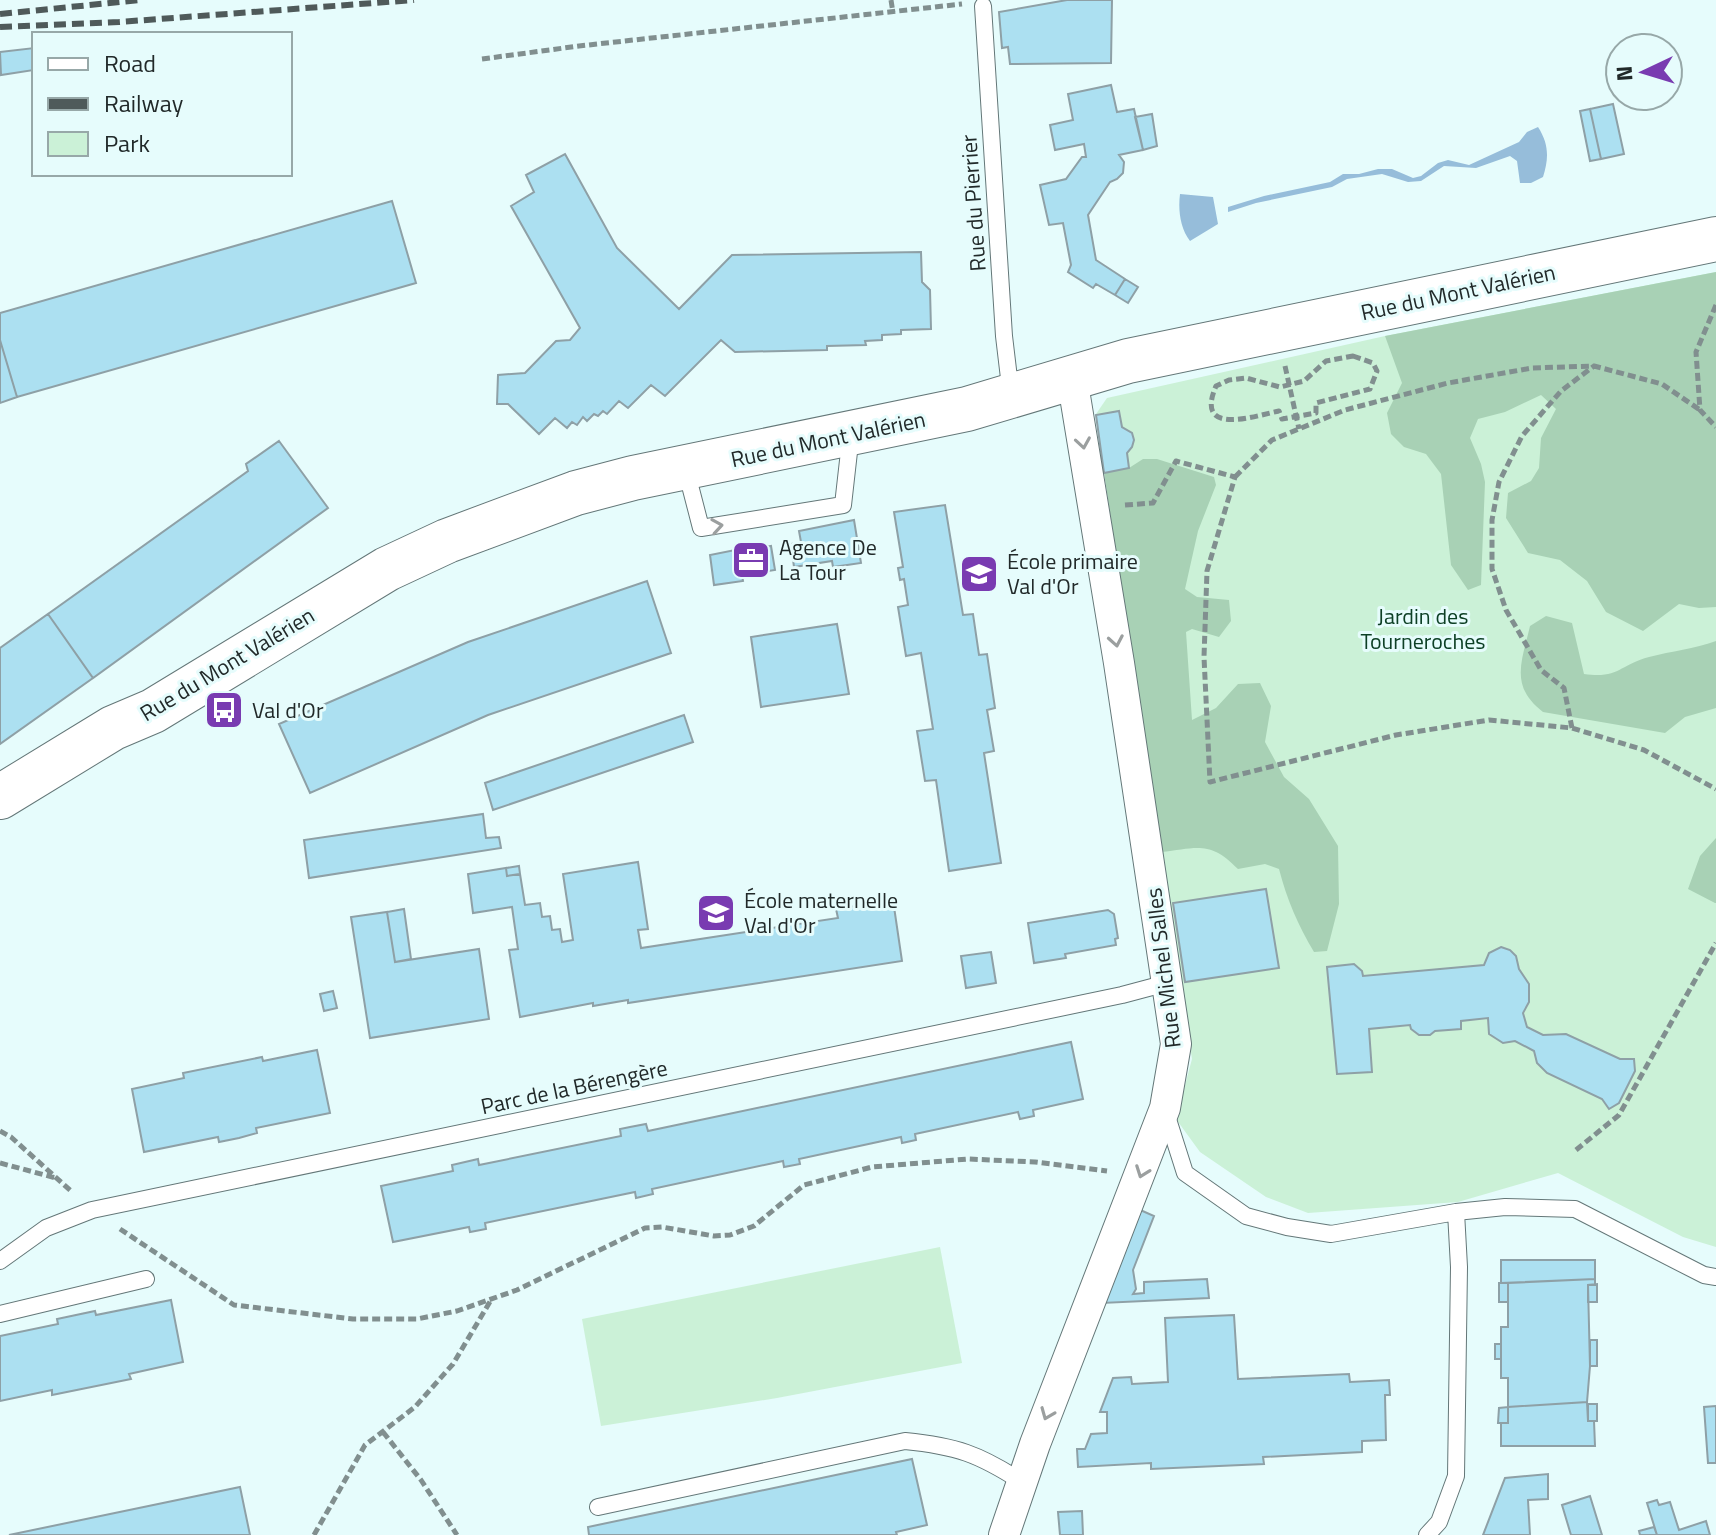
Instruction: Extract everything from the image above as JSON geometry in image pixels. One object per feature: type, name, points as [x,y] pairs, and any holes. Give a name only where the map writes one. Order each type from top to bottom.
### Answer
[{"type":"main road","name":"Rue du Mont Valérien","points":[[0,797],[113,728],[153,711],[387,569],[447,541],[576,493],[967,409],[1128,361],[1716,239]]},
{"type":"street","name":"Rue Michel Salles","points":[[1004,1535],[1165,1108],[1176,1044],[1119,663],[1072,378]]},
{"type":"lane","name":"Rue du Pierrier","points":[[979,4],[1011,397]]},
{"type":"lane","points":[[686,468],[701,528],[843,505],[851,434]]},
{"type":"lane","name":"Parc de la Bérengère","points":[[0,1261],[46,1228],[92,1210],[1106,999],[1167,983]]},
{"type":"lane","points":[[1165,1108],[1185,1173],[1246,1216],[1331,1234],[1456,1212],[1505,1207],[1575,1209],[1666,1256],[1716,1277]]},
{"type":"lane","points":[[1427,1535],[1439,1522],[1456,1476],[1459,1267],[1456,1212]]},
{"type":"lane","points":[[0,1314],[146,1279]]},
{"type":"lane","points":[[598,1507],[905,1441],[949,1445],[993,1463],[1022,1482]]},
{"type":"path","points":[[891,0],[893,13]]},
{"type":"path","points":[[482,59],[979,4]]},
{"type":"path","points":[[1700,410],[1696,352],[1716,305]]},
{"type":"path","points":[[1353,356],[1373,363],[1377,371],[1370,389],[1316,403],[1316,413],[1296,416],[1282,419],[1279,411],[1228,422],[1218,418],[1211,408],[1210,399],[1216,386],[1229,380],[1246,378],[1280,387],[1304,381],[1326,361],[1353,356]]},
{"type":"path","points":[[1572,728],[1564,688],[1541,670],[1506,610],[1492,569],[1492,520],[1499,482],[1522,436],[1561,391],[1594,366]]},
{"type":"path","points":[[1716,427],[1700,410],[1662,384],[1594,366],[1532,368],[1448,383],[1345,410],[1272,440],[1235,477],[1207,571],[1204,657],[1210,782],[1396,735],[1489,720],[1572,728],[1644,750],[1716,789]]},
{"type":"path","points":[[1293,399],[1299,429]]},
{"type":"path","points":[[1093,509],[1153,503],[1176,461],[1235,477]]},
{"type":"path","points":[[1576,1150],[1619,1115],[1716,943]]},
{"type":"path","points":[[0,1131],[11,1137],[92,1210],[234,1305],[353,1319],[417,1319],[457,1311],[517,1290],[645,1228],[730,1235],[754,1226],[804,1185],[872,1167],[968,1159],[1096,1168],[1139,1179]]},
{"type":"path","points":[[0,1163],[57,1178]]},
{"type":"path","points":[[314,1535],[365,1445],[415,1407],[453,1364],[491,1299]]},
{"type":"path","points":[[383,1432],[421,1480],[457,1535]]},
{"type":"green space","name":"Jardin des Tourneroches","points":[[1716,272],[1716,1247],[1683,1237],[1558,1173],[1458,1202],[1308,1213],[1266,1197],[1200,1152],[1176,1119],[1192,1059],[1096,414],[1107,398],[1385,336]]},
{"type":"green space","points":[[1716,272],[1716,607],[1679,604],[1643,631],[1606,612],[1587,581],[1560,560],[1528,553],[1506,518],[1508,493],[1531,481],[1539,468],[1541,438],[1556,409],[1541,395],[1505,412],[1478,419],[1470,438],[1485,482],[1481,585],[1468,590],[1451,565],[1441,474],[1426,454],[1404,447],[1391,434],[1387,413],[1402,383],[1385,336]]},
{"type":"green space","points":[[1143,459],[1157,459],[1214,477],[1216,485],[1198,531],[1185,589],[1197,597],[1229,600],[1231,621],[1219,637],[1192,629],[1186,632],[1192,720],[1216,708],[1238,684],[1260,683],[1271,706],[1265,742],[1284,777],[1309,799],[1338,846],[1339,904],[1327,951],[1314,952],[1294,912],[1279,869],[1265,864],[1238,869],[1219,854],[1202,848],[1161,852],[1104,473],[1129,468]]},
{"type":"green space","points":[[1546,616],[1572,623],[1584,674],[1605,675],[1639,660],[1716,641],[1716,708],[1685,717],[1665,733],[1543,712],[1526,693],[1521,672],[1530,626]]},
{"type":"green space","points":[[1716,838],[1715,903],[1688,889],[1700,856]]},
{"type":"green space","points":[[940,1247],[962,1363],[777,1398],[601,1426],[582,1319]]},
{"type":"water","points":[[1538,127],[1546,145],[1546,164],[1543,177],[1531,183],[1520,183],[1517,161],[1510,156],[1476,168],[1444,166],[1421,181],[1408,182],[1382,174],[1347,179],[1332,187],[1228,212],[1228,207],[1330,182],[1343,174],[1392,169],[1413,178],[1448,160],[1469,165],[1519,142],[1527,132]]},
{"type":"water","points":[[1180,194],[1213,197],[1218,224],[1190,241],[1180,219]]},
{"type":"building","points":[[1067,0],[1112,0],[1111,63],[1010,64],[1008,47],[1002,48],[999,12]]},
{"type":"building","points":[[32,48],[32,70],[1,75],[0,52]]},
{"type":"building","points":[[1111,85],[1117,112],[1134,109],[1143,150],[1119,155],[1124,162],[1123,173],[1110,182],[1088,215],[1096,260],[1125,279],[1115,295],[1096,284],[1093,288],[1068,272],[1071,265],[1063,223],[1049,225],[1040,185],[1066,179],[1082,157],[1086,157],[1084,144],[1055,150],[1050,125],[1073,120],[1068,94]]},
{"type":"building","points":[[1604,106],[1604,112],[1615,112],[1624,154],[1601,159],[1590,109]]},
{"type":"building","points":[[1590,109],[1601,159],[1590,161],[1580,111]]},
{"type":"building","points":[[1152,114],[1157,146],[1143,150],[1135,117]]},
{"type":"building","points":[[565,154],[617,248],[679,309],[732,255],[921,252],[922,282],[930,290],[931,329],[901,330],[901,334],[882,335],[882,340],[865,341],[866,345],[827,346],[827,350],[735,352],[721,340],[665,396],[651,385],[628,408],[619,401],[607,414],[603,411],[598,416],[594,414],[587,421],[583,417],[577,425],[572,422],[567,428],[555,418],[539,434],[508,404],[497,404],[498,375],[525,373],[556,341],[570,340],[580,328],[511,206],[534,192],[526,175]]},
{"type":"building","points":[[392,201],[416,283],[17,397],[0,340],[0,313]]},
{"type":"building","points":[[1125,279],[1138,287],[1128,303],[1115,295]]},
{"type":"building","points":[[0,340],[17,397],[0,403]]},
{"type":"building","points":[[1119,411],[1122,427],[1132,433],[1134,440],[1127,453],[1129,468],[1104,473],[1096,415]]},
{"type":"building","points":[[279,441],[328,508],[93,678],[48,614],[248,471],[246,464]]},
{"type":"building","points":[[945,505],[963,615],[973,614],[979,655],[987,654],[995,708],[987,710],[994,751],[984,753],[1001,863],[949,871],[936,780],[925,781],[917,731],[933,729],[921,653],[906,656],[898,607],[908,605],[904,579],[900,580],[898,568],[903,567],[894,512]]},
{"type":"building","points":[[854,520],[861,563],[833,567],[832,561],[794,567],[791,544],[801,542],[799,531]]},
{"type":"building","points":[[765,544],[765,547],[771,546],[775,570],[742,575],[743,581],[714,585],[710,555]]},
{"type":"building","points":[[647,581],[671,653],[488,715],[310,793],[279,724],[468,642]]},
{"type":"building","points":[[48,614],[93,678],[0,744],[0,648]]},
{"type":"building","points":[[837,624],[849,694],[761,707],[751,637]]},
{"type":"building","points":[[684,715],[693,742],[493,810],[485,783]]},
{"type":"building","points":[[483,814],[486,838],[499,837],[501,848],[309,878],[304,840]]},
{"type":"building","points":[[638,862],[648,929],[638,930],[641,948],[838,918],[836,909],[893,900],[902,961],[628,1003],[628,1000],[593,1006],[593,1003],[520,1017],[509,950],[518,949],[512,907],[473,913],[468,874],[506,868],[507,876],[520,874],[525,905],[540,903],[542,917],[550,916],[552,930],[560,929],[562,942],[573,940],[563,874]]},
{"type":"building","points":[[519,866],[520,874],[507,876],[506,868]]},
{"type":"building","points":[[1266,889],[1279,968],[1185,982],[1173,903]]},
{"type":"building","points":[[404,909],[411,959],[395,962],[387,912]]},
{"type":"building","points":[[1108,910],[1114,914],[1118,938],[1115,939],[1116,945],[1034,963],[1028,923]]},
{"type":"building","points":[[387,912],[395,962],[479,949],[489,1019],[370,1038],[351,917]]},
{"type":"building","points":[[1501,947],[1516,956],[1519,969],[1529,984],[1529,1002],[1523,1013],[1527,1027],[1543,1035],[1566,1034],[1620,1059],[1634,1059],[1635,1071],[1619,1103],[1609,1109],[1602,1099],[1547,1073],[1537,1063],[1534,1051],[1515,1041],[1503,1043],[1489,1034],[1488,1018],[1461,1021],[1461,1029],[1435,1031],[1430,1035],[1419,1035],[1410,1025],[1369,1029],[1372,1072],[1337,1074],[1327,967],[1354,964],[1363,976],[1484,965],[1489,953]]},
{"type":"building","points":[[991,952],[996,983],[966,988],[961,956]]},
{"type":"building","points":[[333,991],[337,1008],[324,1011],[320,994]]},
{"type":"building","points":[[1071,1042],[1083,1099],[1033,1110],[1034,1116],[1020,1119],[1018,1112],[915,1134],[916,1140],[902,1143],[901,1137],[799,1159],[800,1164],[784,1167],[783,1161],[652,1189],[653,1194],[636,1198],[635,1192],[485,1223],[486,1229],[470,1232],[469,1227],[393,1242],[381,1186],[453,1171],[452,1165],[478,1159],[479,1165],[621,1136],[620,1129],[646,1124],[648,1131]]},
{"type":"building","points":[[317,1050],[330,1113],[256,1128],[257,1133],[239,1138],[219,1142],[218,1137],[144,1152],[132,1089],[184,1078],[183,1073],[262,1057],[263,1061]]},
{"type":"building","points":[[1138,1209],[1154,1216],[1133,1270],[1136,1289],[1133,1294],[1144,1293],[1144,1282],[1207,1279],[1209,1298],[1102,1303]]},
{"type":"building","points":[[1501,1260],[1595,1260],[1595,1279],[1501,1283]]},
{"type":"building","points":[[1595,1279],[1595,1285],[1588,1285],[1590,1366],[1587,1402],[1508,1407],[1508,1378],[1501,1378],[1501,1327],[1508,1327],[1508,1283]]},
{"type":"building","points":[[1499,1283],[1508,1283],[1508,1302],[1499,1302]]},
{"type":"building","points":[[1597,1284],[1597,1302],[1588,1302],[1588,1285]]},
{"type":"building","points":[[171,1300],[183,1362],[129,1374],[131,1379],[52,1395],[52,1390],[0,1401],[0,1336],[58,1324],[57,1319],[95,1311],[96,1315]]},
{"type":"building","points":[[1234,1315],[1238,1379],[1349,1374],[1350,1382],[1389,1380],[1390,1395],[1385,1395],[1386,1440],[1362,1441],[1362,1452],[1263,1457],[1264,1464],[1151,1469],[1151,1463],[1078,1467],[1077,1449],[1085,1449],[1091,1434],[1107,1433],[1107,1412],[1100,1412],[1113,1378],[1131,1377],[1132,1384],[1168,1382],[1165,1318]]},
{"type":"building","points":[[1590,1340],[1597,1340],[1597,1366],[1590,1366]]},
{"type":"building","points":[[1495,1344],[1501,1344],[1501,1359],[1495,1359]]},
{"type":"building","points":[[1587,1402],[1588,1421],[1594,1421],[1595,1446],[1501,1446],[1501,1423],[1508,1423],[1508,1407]]},
{"type":"building","points":[[1588,1404],[1597,1404],[1597,1421],[1588,1421]]},
{"type":"building","points":[[1716,1406],[1716,1463],[1708,1463],[1704,1407]]},
{"type":"building","points":[[1508,1407],[1508,1423],[1498,1423],[1499,1408]]},
{"type":"building","points":[[912,1459],[927,1525],[896,1532],[897,1535],[589,1535],[588,1527]]},
{"type":"building","points":[[1548,1474],[1548,1499],[1528,1500],[1530,1535],[1483,1535],[1505,1478]]},
{"type":"building","points":[[240,1487],[250,1535],[9,1535]]},
{"type":"building","points":[[1590,1496],[1602,1535],[1571,1535],[1562,1505]]},
{"type":"building","points":[[1657,1500],[1659,1505],[1670,1502],[1679,1530],[1706,1521],[1710,1535],[1657,1535],[1647,1503]]},
{"type":"building","points":[[1082,1511],[1083,1535],[1060,1535],[1058,1512]]},
{"type":"building","points":[[1654,1527],[1657,1535],[1640,1535],[1639,1531]]},
{"type":"railway","points":[[0,14],[140,0]]},
{"type":"railway","points":[[0,27],[119,22],[414,0]]},
{"type":"place","name":"Agence De La Tour","points":[[751,560]]},
{"type":"place","name":"École primaire Val d'Or","points":[[979,574]]},
{"type":"place","name":"Val d'Or","points":[[224,710]]},
{"type":"place","name":"École maternelle Val d'Or","points":[[716,913]]}]
